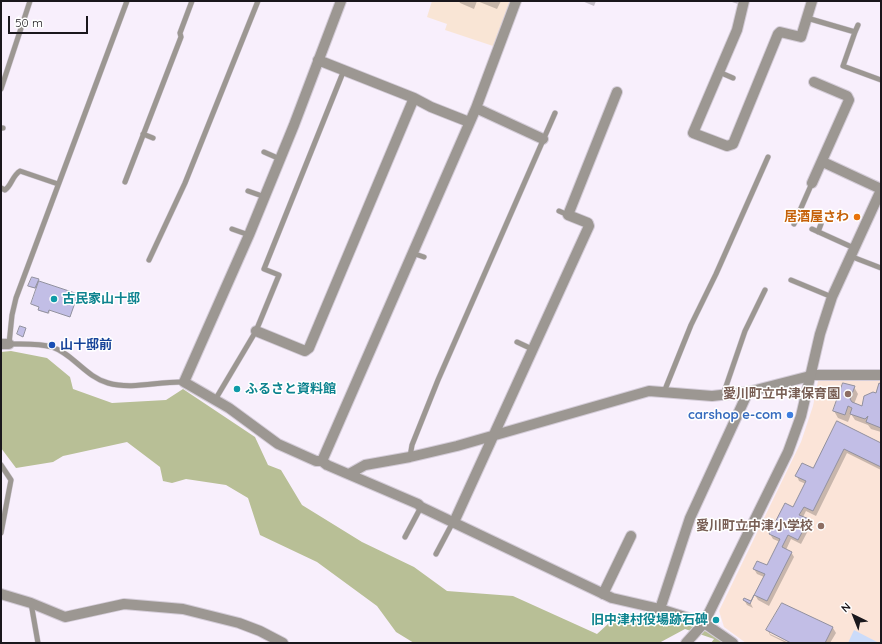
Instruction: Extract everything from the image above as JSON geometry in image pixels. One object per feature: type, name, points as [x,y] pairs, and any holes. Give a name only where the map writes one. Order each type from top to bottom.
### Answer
[{"type":"street","points":[[341,1],[265,197],[184,382],[216,400],[278,444],[316,461],[322,461],[327,465],[418,504],[421,507],[603,594],[619,600],[660,609],[704,623],[733,643]]},
{"type":"street","points":[[322,461],[476,108],[516,1]]},
{"type":"street","points":[[744,1],[737,30],[693,133],[727,146],[733,144],[778,34],[780,32],[801,37],[812,1]]},
{"type":"street","points":[[318,60],[414,98],[431,107],[469,122]]},
{"type":"street","points":[[812,183],[823,162],[849,100],[848,96],[822,90],[814,82]]},
{"type":"street","points":[[256,331],[305,351],[309,348],[414,98]]},
{"type":"street","points":[[453,522],[495,436],[495,431],[589,226],[588,223],[564,213],[588,154],[617,99]]},
{"type":"street","points":[[476,108],[543,139]]},
{"type":"street","points":[[686,643],[704,623],[788,452],[802,416],[820,334],[832,297],[881,190],[823,162]]},
{"type":"street","points":[[349,474],[364,465],[410,457],[495,436],[625,397],[650,391],[723,395],[748,392],[814,375],[881,375]]},
{"type":"street","points":[[660,609],[690,518],[748,392]]},
{"type":"street","points":[[603,594],[626,540]]},
{"type":"street","points":[[1,594],[31,603],[64,617],[124,604],[183,610],[239,623],[260,631],[283,643]]},
{"type":"lane","points":[[1,89],[30,1]]},
{"type":"lane","points":[[126,1],[16,298],[5,344],[52,347],[93,376],[106,382],[124,386],[168,381],[184,382]]},
{"type":"lane","points":[[125,182],[181,37],[180,33],[192,1]]},
{"type":"lane","points":[[149,260],[185,183],[258,1]]},
{"type":"lane","points":[[807,18],[855,32]]},
{"type":"lane","points":[[858,25],[843,66],[881,80]]},
{"type":"lane","points":[[216,400],[256,331],[279,275],[264,269],[344,70]]},
{"type":"lane","points":[[719,72],[733,78]]},
{"type":"lane","points":[[410,457],[412,445],[438,380],[555,113]]},
{"type":"lane","points":[[143,134],[153,138]]},
{"type":"lane","points":[[264,152],[280,159]]},
{"type":"lane","points":[[664,392],[691,325],[716,274],[768,157]]},
{"type":"lane","points":[[1,188],[5,190],[8,188],[16,173],[20,171],[58,184]]},
{"type":"lane","points":[[794,224],[812,183]]},
{"type":"lane","points":[[248,190],[265,197]]},
{"type":"lane","points":[[818,232],[821,224]]},
{"type":"lane","points":[[232,229],[249,235]]},
{"type":"lane","points":[[812,229],[881,268]]},
{"type":"lane","points":[[412,253],[424,257]]},
{"type":"lane","points":[[792,280],[832,297]]},
{"type":"lane","points":[[723,395],[745,331],[765,290]]},
{"type":"lane","points":[[517,342],[532,349]]},
{"type":"lane","points":[[1,464],[11,480],[1,533]]},
{"type":"lane","points":[[405,537],[421,507]]},
{"type":"lane","points":[[435,552],[453,522]]},
{"type":"lane","points":[[31,603],[38,643]]},
{"type":"shaded area","points":[[432,1],[513,1],[496,47],[445,30],[447,24],[427,17]]},
{"type":"shaded area","name":"愛川町立中津小学校","points":[[881,380],[881,643],[746,643],[724,627],[719,611],[801,442],[813,406],[818,381]]},
{"type":"green space","points":[[11,351],[47,358],[70,377],[73,389],[112,403],[166,400],[183,389],[255,437],[268,465],[281,470],[302,505],[362,542],[414,567],[447,591],[513,596],[597,634],[620,613],[661,618],[690,625],[715,636],[725,643],[711,643],[714,639],[685,629],[659,643],[414,643],[396,632],[377,606],[317,562],[260,535],[248,498],[226,485],[186,479],[172,483],[163,481],[160,467],[127,442],[63,456],[53,462],[16,468],[1,448],[1,352]]},
{"type":"water","points":[[854,630],[879,643],[848,643]]},
{"type":"building","points":[[32,277],[39,279],[35,288],[28,286]]},
{"type":"building","name":"古民家山十邸","points":[[39,281],[78,294],[70,317],[49,310],[48,313],[38,310],[39,307],[31,304]]},
{"type":"building","points":[[20,326],[26,328],[23,337],[17,334]]},
{"type":"building","points":[[843,383],[855,386],[850,399],[852,402],[862,406],[864,396],[873,392],[876,393],[879,383],[881,384],[881,428],[866,422],[868,416],[865,419],[850,414],[852,408],[848,406],[845,415],[833,411]]},
{"type":"building","points":[[837,421],[881,443],[881,467],[844,449],[813,511],[804,507],[799,515],[809,519],[798,540],[788,535],[782,547],[792,552],[767,601],[754,595],[765,574],[753,569],[757,561],[767,565],[780,539],[769,534],[785,503],[793,507],[806,481],[795,476],[802,463],[813,468]]},
{"type":"building","points":[[753,596],[750,604],[743,600],[744,598],[751,601]]},
{"type":"building","points":[[782,603],[833,627],[825,643],[791,643],[766,630]]},
{"type":"place","name":"居酒屋さわ","points":[[857,217]]},
{"type":"place","name":"古民家山十邸","points":[[54,299]]},
{"type":"place","name":"山十邸前","points":[[52,345]]},
{"type":"place","name":"ふるさと資料館","points":[[237,389]]},
{"type":"place","name":"愛川町立中津保育園","points":[[848,394]]},
{"type":"place","name":"carshop e-com","points":[[790,415]]},
{"type":"place","name":"愛川町立中津小学校","points":[[821,526]]},
{"type":"place","name":"旧中津村役場跡石碑","points":[[716,620]]}]
